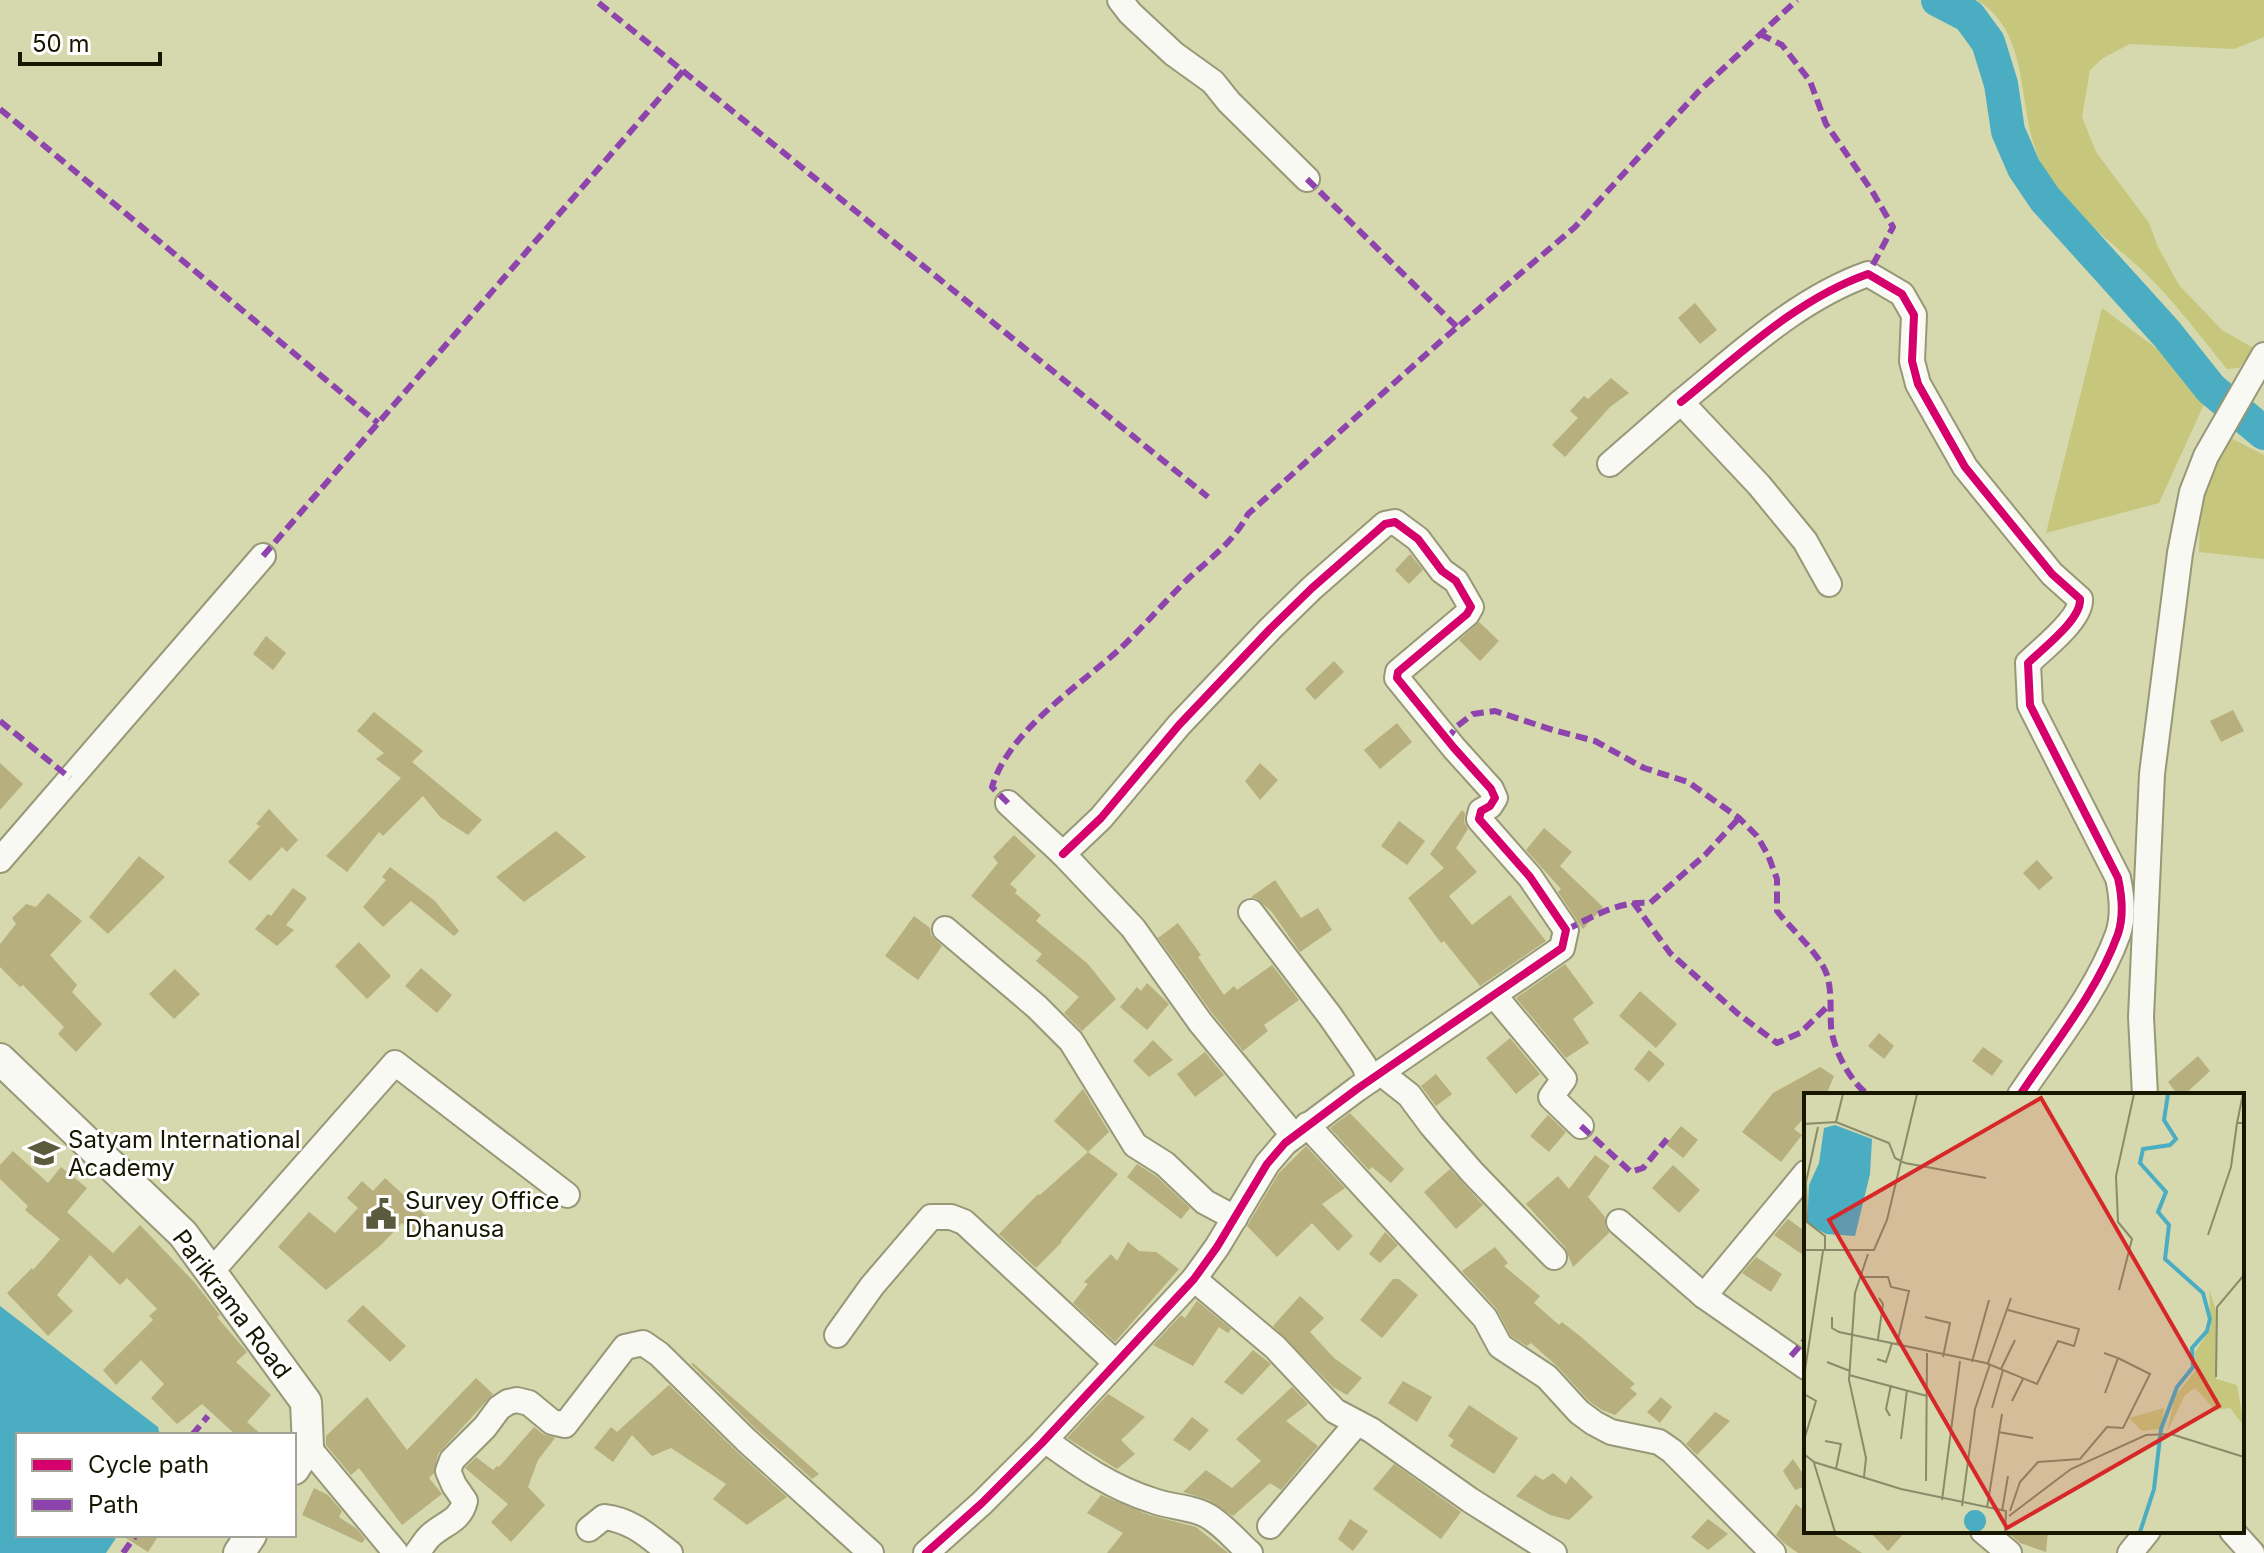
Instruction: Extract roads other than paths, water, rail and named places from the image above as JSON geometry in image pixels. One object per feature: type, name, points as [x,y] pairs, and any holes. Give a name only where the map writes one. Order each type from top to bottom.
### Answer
[{"type":"main road","name":"Parikrama Road","points":[[0,1059],[183,1234],[306,1402],[301,1458]]},
{"type":"street","points":[[1120,0],[1174,54],[1213,82],[1229,102],[1307,179]]},
{"type":"street","points":[[1610,464],[1782,320],[1848,281],[1868,274],[1902,294],[1914,315],[1912,361],[1927,405],[1953,442],[1965,467],[2052,574],[2080,599],[2081,605],[2074,618],[2028,663],[2030,705],[2118,878],[2122,900],[2119,931],[2094,983],[2021,1093]]},
{"type":"street","points":[[2145,1093],[2141,1017],[2152,774],[2178,568],[2192,492],[2206,456],[2264,355]]},
{"type":"street","points":[[1681,402],[1787,518],[1805,541],[1829,584]]},
{"type":"street","points":[[926,1553],[1045,1440],[1194,1279],[1267,1164],[1300,1130],[1562,948],[1566,930],[1530,877],[1479,819],[1481,811],[1490,806],[1495,798],[1491,789],[1397,678],[1398,672],[1467,614],[1471,607],[1456,581],[1442,571],[1418,539],[1395,522],[1385,524],[1308,592],[1179,725],[1101,818],[1063,854]]},
{"type":"street","points":[[0,860],[263,556]]},
{"type":"street","points":[[1008,803],[1063,854],[1133,928],[1200,1022],[1300,1130],[1485,1318],[1500,1346],[1547,1377],[1579,1412],[1594,1423],[1611,1432],[1659,1442],[1672,1451],[1773,1553]]},
{"type":"street","points":[[2122,900],[2148,905]]},
{"type":"street","points":[[1251,912],[1364,1065],[1376,1076],[1409,1095],[1452,1149],[1554,1257]]},
{"type":"street","points":[[945,929],[1037,1007],[1071,1041],[1135,1145],[1165,1164],[1205,1202],[1235,1218]]},
{"type":"street","points":[[1494,995],[1564,1079],[1551,1097],[1581,1126]]},
{"type":"street","points":[[211,1272],[395,1063],[567,1195]]},
{"type":"street","points":[[1704,1296],[1804,1175]]},
{"type":"street","points":[[837,1335],[872,1286],[931,1217],[951,1217],[964,1222],[1116,1363]]},
{"type":"street","points":[[1619,1222],[1704,1296],[1804,1366]]},
{"type":"street","points":[[1194,1279],[1275,1347],[1335,1411],[1371,1430],[1470,1500],[1554,1553]]},
{"type":"street","points":[[417,1553],[430,1536],[463,1511],[465,1501],[448,1471],[452,1460],[499,1408],[517,1400],[529,1403],[552,1422],[565,1425],[625,1347],[643,1343],[659,1354],[746,1440],[871,1553]]},
{"type":"street","points":[[1270,1526],[1357,1423]]},
{"type":"street","points":[[1045,1440],[1097,1478],[1153,1501],[1206,1514],[1239,1539],[1250,1553]]},
{"type":"street","points":[[301,1458],[396,1553]]},
{"type":"street","points":[[589,1529],[604,1517],[619,1518],[633,1524],[670,1553]]},
{"type":"street","points":[[1985,1533],[2009,1553]]},
{"type":"street","points":[[2130,1553],[2146,1533]]},
{"type":"street","points":[[2234,1533],[2252,1553]]},
{"type":"water","points":[[0,1306],[158,1427],[160,1433],[16,1433],[16,1537],[117,1537],[106,1553],[0,1553]]},
{"type":"waterway","points":[[1938,0],[1969,16],[1988,42],[2001,84],[2008,131],[2024,168],[2045,199],[2167,334],[2211,389],[2264,433]]},
{"type":"place","name":"Satyam International Academy","points":[[44,1153]]},
{"type":"place","name":"Survey Office Dhanusa","points":[[381,1214]]}]
